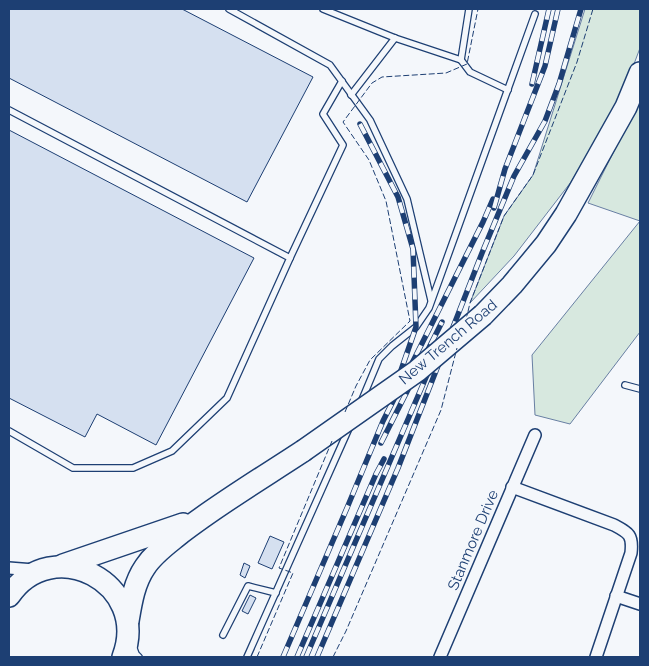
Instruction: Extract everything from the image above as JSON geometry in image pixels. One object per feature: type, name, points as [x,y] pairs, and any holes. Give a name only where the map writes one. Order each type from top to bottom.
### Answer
[{"type":"highway","name":"New Trench Road","points":[[123,657],[127,647],[128,628],[138,578],[146,565],[162,548],[200,518],[303,452],[417,371],[483,315],[512,285],[546,244],[566,214],[626,107],[640,73]]},
{"type":"highway","name":"New Trench Road","points":[[9,596],[25,579],[49,569],[200,518]]},
{"type":"highway","points":[[49,569],[69,567],[88,572],[107,584],[117,595],[122,605],[128,628]]},
{"type":"street","name":"Stanmore Drive","points":[[440,657],[535,435]]},
{"type":"street","points":[[512,487],[614,524],[628,532],[632,541],[631,553],[596,657]]},
{"type":"street","points":[[9,568],[49,569]]},
{"type":"street","points":[[616,596],[640,604]]},
{"type":"lane","points":[[229,9],[330,65],[370,120],[407,199],[432,302]]},
{"type":"lane","points":[[322,9],[395,38],[461,60],[470,72],[508,90]]},
{"type":"lane","points":[[461,60],[469,9]]},
{"type":"lane","points":[[247,657],[380,359],[392,346],[416,327],[432,302],[535,14]]},
{"type":"lane","points":[[351,95],[395,38]]},
{"type":"lane","points":[[9,431],[72,468],[133,468],[172,451],[227,398],[343,145],[323,114],[342,81]]},
{"type":"lane","points":[[9,110],[290,258]]},
{"type":"lane","points":[[625,385],[640,389]]},
{"type":"lane","points":[[223,635],[248,586],[276,593]]},
{"type":"lane","points":[[128,628],[136,654],[139,657]]},
{"type":"shaded area","points":[[585,9],[640,9],[640,48],[622,96],[571,182],[514,256],[470,303],[504,216],[533,175]]},
{"type":"shaded area","points":[[640,99],[640,221],[588,203]]},
{"type":"shaded area","points":[[640,221],[640,332],[570,424],[535,415],[532,355]]},
{"type":"building","points":[[9,9],[182,9],[313,77],[247,202],[9,78]]},
{"type":"building","points":[[9,130],[254,258],[156,445],[97,414],[85,437],[9,398]]},
{"type":"building","points":[[270,536],[284,542],[272,569],[258,563]]},
{"type":"building","points":[[244,563],[250,566],[245,578],[240,575]]},
{"type":"building","points":[[250,595],[256,598],[248,614],[242,611]]},
{"type":"railway","points":[[532,84],[549,9]]},
{"type":"railway","points":[[494,208],[505,169],[545,66],[558,9]]},
{"type":"railway","points":[[317,657],[398,468],[514,176],[545,121],[559,84],[581,9]]},
{"type":"railway","points":[[360,124],[398,197],[413,249],[416,327],[398,379]]},
{"type":"railway","points":[[283,657],[383,421],[493,199]]},
{"type":"railway","points":[[381,443],[442,322]]},
{"type":"railway","points":[[306,657],[427,375]]},
{"type":"railway","points":[[297,657],[384,459]]},
{"type":"fence","points":[[345,412],[370,360],[410,321],[386,201],[369,160],[343,122],[372,83],[382,77],[446,73],[467,64],[478,9]]},
{"type":"fence","points":[[466,320],[470,303],[504,216],[533,175],[577,62],[593,9]]},
{"type":"fence","points":[[333,657],[441,410],[457,348]]},
{"type":"fence","points":[[257,657],[293,573],[279,568],[332,441]]}]
